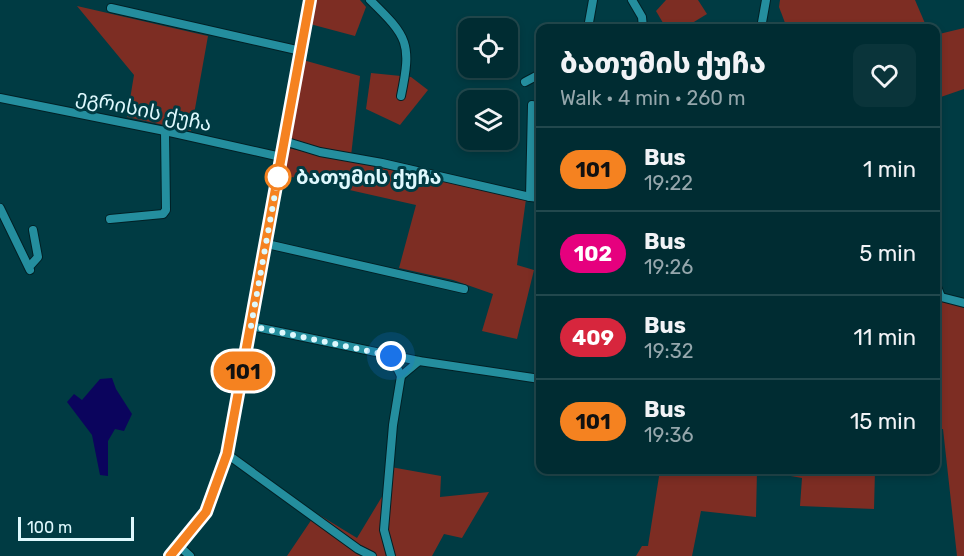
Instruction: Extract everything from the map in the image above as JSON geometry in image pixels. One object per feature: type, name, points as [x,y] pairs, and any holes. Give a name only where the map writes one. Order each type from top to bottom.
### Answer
[{"type":"street","points":[[170,556],[206,512],[227,454],[310,0]]},
{"type":"street","points":[[370,0],[404,40],[407,68],[401,96]]},
{"type":"street","points":[[589,24],[593,0]]},
{"type":"street","points":[[632,0],[642,17],[643,24]]},
{"type":"street","points":[[762,24],[766,0]]},
{"type":"street","points":[[111,8],[301,51]]},
{"type":"street","points":[[525,82],[536,76]]},
{"type":"street","name":"ეგრისის ქუჩა","points":[[0,98],[165,130],[281,157]]},
{"type":"street","points":[[284,141],[320,152],[382,163],[535,197],[532,105]]},
{"type":"street","points":[[110,219],[163,214],[166,210],[165,130]]},
{"type":"street","points":[[0,208],[29,269],[38,257],[33,230]]},
{"type":"street","points":[[267,244],[464,289]]},
{"type":"street","points":[[940,299],[964,303]]},
{"type":"street","points":[[251,326],[391,356],[536,379]]},
{"type":"street","points":[[391,356],[401,376],[393,425],[384,530],[391,556]]},
{"type":"street","points":[[401,376],[419,361]]},
{"type":"street","points":[[227,454],[358,549],[372,556]]},
{"type":"street","points":[[178,546],[190,556]]},
{"type":"shaded area","points":[[315,0],[360,0],[366,7],[355,36],[310,24]]},
{"type":"shaded area","points":[[666,0],[698,0],[707,14],[691,24],[664,24],[656,11]]},
{"type":"shaded area","points":[[780,0],[915,0],[925,24],[785,24],[779,7]]},
{"type":"shaded area","points":[[77,6],[208,36],[191,131],[127,117],[134,75]]},
{"type":"shaded area","points":[[964,28],[964,89],[940,97],[940,34]]},
{"type":"shaded area","points":[[303,60],[360,76],[351,156],[289,139]]},
{"type":"shaded area","points":[[371,73],[411,77],[428,90],[400,125],[366,109]]},
{"type":"shaded area","points":[[288,148],[526,199],[517,265],[534,270],[517,339],[482,331],[493,294],[453,280],[399,268],[416,205],[283,175]]},
{"type":"shaded area","points":[[940,300],[964,306],[964,556],[957,556],[943,429],[940,429]]},
{"type":"shaded area","points":[[112,378],[116,389],[132,414],[124,431],[115,429],[108,441],[108,476],[100,475],[92,435],[67,402],[74,394],[82,400],[100,379]]},
{"type":"shaded area","points":[[385,466],[441,476],[440,497],[489,492],[462,538],[444,534],[432,556],[287,556],[316,513],[357,538],[383,495]]},
{"type":"shaded area","points":[[659,474],[757,474],[756,517],[701,511],[692,556],[636,556],[642,546],[648,546]]},
{"type":"shaded area","points":[[875,474],[874,509],[800,506],[802,478],[785,475]]},
{"type":"bus line","name":"101","points":[[170,556],[206,512],[227,454],[310,0]]},
{"type":"place","name":"ბათუმის ქუჩა","points":[[278,177]]},
{"type":"route","points":[[278,177],[251,326],[391,356]]}]
